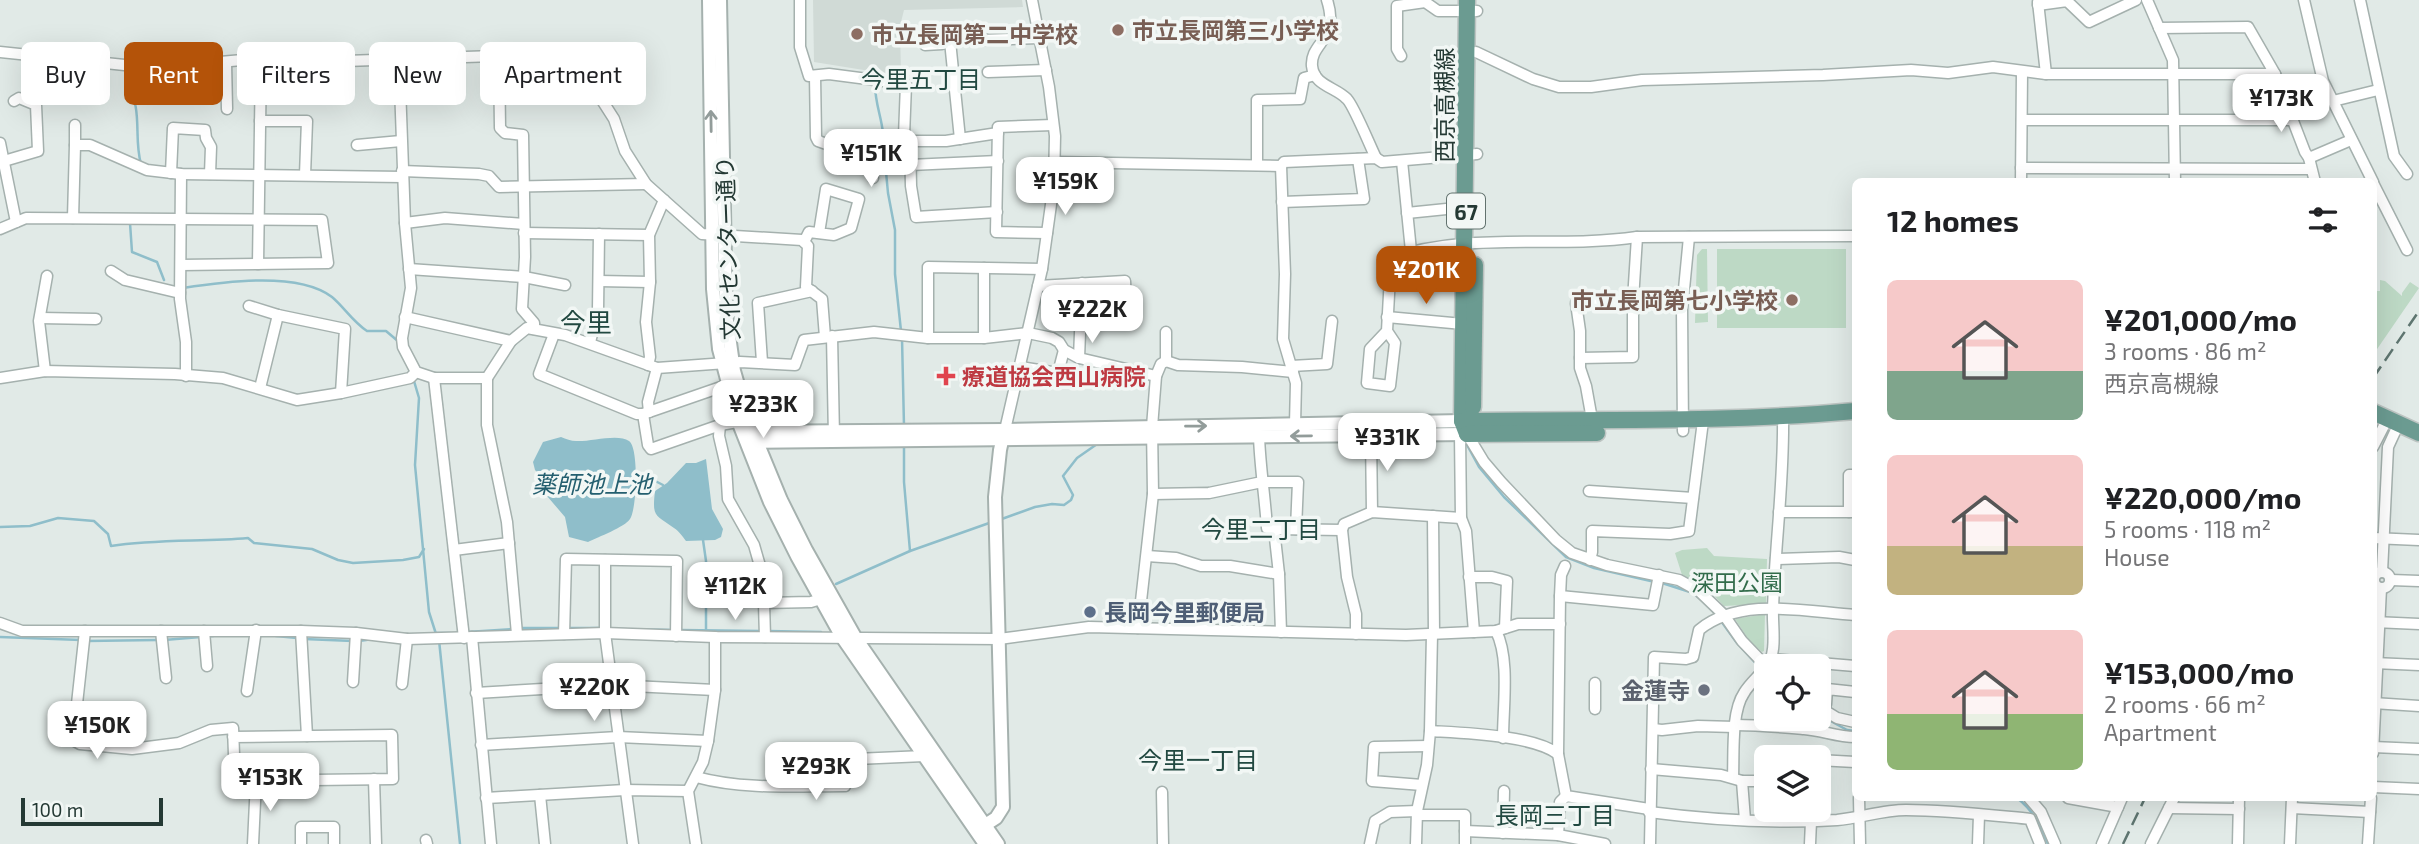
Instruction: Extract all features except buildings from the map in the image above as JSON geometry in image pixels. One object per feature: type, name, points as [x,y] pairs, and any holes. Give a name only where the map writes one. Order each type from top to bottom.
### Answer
[{"type":"main road","name":"西京高槻線","points":[[1465,428],[1476,52],[1472,6]]},
{"type":"main road","name":"西京高槻線","points":[[1465,428],[1464,324],[1470,242],[1466,207],[1472,155],[1472,6]]},
{"type":"main road","points":[[1783,423],[1852,412]]},
{"type":"main road","points":[[1465,428],[1702,426],[1852,421]]},
{"type":"main road","points":[[2385,423],[2419,433]]},
{"type":"main road","points":[[2385,423],[2419,444]]},
{"type":"street","name":"文化センター通り","points":[[709,0],[718,235],[726,314],[727,385],[849,638],[925,756],[981,828],[998,844]]},
{"type":"street","name":"文化センター通り","points":[[718,235],[720,0]]},
{"type":"street","points":[[800,0],[800,47],[809,76],[829,74],[906,85],[907,139],[916,217],[996,212]]},
{"type":"street","points":[[981,828],[996,818],[1003,807],[995,497],[1003,435],[1042,269],[1054,183],[1053,125],[1046,70],[1032,0]]},
{"type":"street","points":[[1327,0],[1331,26],[1326,38],[1314,53],[1312,66],[1315,75],[1326,87],[1347,99],[1376,158],[1382,162],[1472,155]]},
{"type":"street","points":[[2046,74],[2038,3],[2067,1],[2089,22],[2136,0]]},
{"type":"street","points":[[2147,0],[2174,61],[2175,178]]},
{"type":"street","points":[[2304,0],[2318,66],[2371,178]]},
{"type":"street","points":[[2360,0],[2394,156],[2407,174]]},
{"type":"street","points":[[1401,56],[1396,49],[1396,6],[1425,2],[1438,11],[1472,6]]},
{"type":"street","points":[[2159,28],[2248,27],[2275,74],[2314,178]]},
{"type":"street","points":[[925,45],[950,41],[1039,38]]},
{"type":"street","points":[[950,41],[960,139]]},
{"type":"street","points":[[0,52],[153,68],[237,61]]},
{"type":"street","points":[[1476,52],[1533,79],[1559,87],[1591,87],[1642,80],[1911,70],[1948,73],[1993,67],[2046,74],[2275,74]]},
{"type":"street","points":[[226,62],[228,109]]},
{"type":"street","points":[[988,72],[1046,70]]},
{"type":"street","points":[[2021,178],[2022,72]]},
{"type":"street","points":[[1257,165],[1257,100],[1300,99],[1304,78],[1315,75]]},
{"type":"street","points":[[815,76],[818,141],[869,159]]},
{"type":"street","points":[[2333,101],[2378,90]]},
{"type":"street","points":[[4,162],[38,151],[36,106],[19,98],[14,101]]},
{"type":"street","points":[[258,264],[260,105]]},
{"type":"street","points":[[400,105],[402,174],[411,288],[402,338],[416,372],[434,378],[487,378]]},
{"type":"street","points":[[500,105],[500,128],[505,133],[523,135],[522,309],[534,323],[534,329]]},
{"type":"street","points":[[605,105],[614,119],[625,151],[646,184],[702,234],[802,240],[808,246],[806,287],[822,299],[828,336],[834,436]]},
{"type":"street","points":[[2021,120],[2292,120]]},
{"type":"street","points":[[260,121],[307,121],[305,175]]},
{"type":"street","points":[[73,218],[75,125]]},
{"type":"street","points":[[1047,233],[996,232],[998,127],[1053,125]]},
{"type":"street","points":[[186,376],[186,342],[180,293],[181,218],[173,128],[205,130],[211,147],[210,174]]},
{"type":"street","points":[[873,178],[869,159],[872,138],[960,139],[998,133]]},
{"type":"street","points":[[2021,168],[2175,168],[2310,163],[2351,140]]},
{"type":"street","points":[[357,145],[401,141]]},
{"type":"street","points":[[0,143],[16,222]]},
{"type":"street","points":[[75,145],[90,145],[147,170],[176,173],[479,174],[489,176],[499,187],[646,184]]},
{"type":"street","points":[[1295,424],[1296,383],[1283,339],[1285,274],[1281,166],[1284,162],[1376,158]]},
{"type":"street","points":[[1282,202],[1364,199],[1358,159]]},
{"type":"street","points":[[1402,160],[1411,251]]},
{"type":"street","points":[[910,165],[998,161]]},
{"type":"street","points":[[1054,162],[1281,166]]},
{"type":"street","points":[[804,242],[809,232],[834,235],[851,228],[859,199],[826,189],[819,233]]},
{"type":"street","points":[[2377,190],[2407,250]]},
{"type":"street","points":[[664,200],[649,234],[650,282],[646,322],[652,367],[646,413],[648,445],[651,449],[720,425],[747,431],[834,436],[1153,433],[1371,435],[1465,428]]},
{"type":"street","points":[[1407,213],[1466,207]]},
{"type":"street","points":[[0,229],[26,218],[322,220],[328,263],[181,265]]},
{"type":"street","points":[[405,223],[444,218],[599,234],[649,234]]},
{"type":"street","points":[[590,342],[598,311],[599,234]]},
{"type":"street","points":[[1387,331],[1370,349],[1367,383],[1390,386],[1395,343],[1387,331],[1391,258],[1411,251],[1470,242],[1608,242],[1637,237],[1852,236]]},
{"type":"street","points":[[1580,358],[1633,358],[1637,237]]},
{"type":"street","points":[[1683,426],[1682,310],[1689,237]]},
{"type":"street","points":[[928,338],[928,267],[1042,269]]},
{"type":"street","points":[[984,268],[984,338]]},
{"type":"street","points":[[410,269],[524,277],[565,285]]},
{"type":"street","points":[[111,271],[125,279],[180,293]]},
{"type":"street","points":[[45,371],[40,318],[47,276]]},
{"type":"street","points":[[599,281],[650,282]]},
{"type":"street","points":[[1038,286],[1125,281],[1126,303],[1083,305]]},
{"type":"street","points":[[1079,358],[1082,283]]},
{"type":"street","points":[[762,362],[758,303],[811,291]]},
{"type":"street","points":[[1593,427],[1580,358],[1576,303],[1633,300]]},
{"type":"street","points":[[248,306],[345,329],[341,393]]},
{"type":"street","points":[[260,388],[278,315]]},
{"type":"street","points":[[405,317],[511,341]]},
{"type":"street","points":[[1387,317],[1464,324]]},
{"type":"street","points":[[40,318],[96,319]]},
{"type":"street","points":[[1166,361],[1178,365],[1292,369],[1327,364],[1332,321]]},
{"type":"street","points":[[516,630],[507,522],[487,425],[487,378],[511,341],[527,328],[590,342],[652,367],[762,362],[796,365],[804,340],[828,336],[874,332],[928,338],[984,338],[1028,332],[1052,338],[1059,342],[1064,350],[1079,358],[1156,376]]},
{"type":"street","points":[[1166,332],[1166,361]]},
{"type":"street","points":[[554,334],[539,374],[637,414],[727,385]]},
{"type":"street","points":[[1020,367],[1058,373],[1064,350]]},
{"type":"street","points":[[1138,628],[1153,494],[1156,376],[1161,364],[1166,361]]},
{"type":"street","name":"文化センター通り","points":[[727,363],[770,502],[821,599],[981,828],[985,844]]},
{"type":"street","points":[[0,378],[45,371],[186,376],[223,379],[297,400],[410,379],[416,372]]},
{"type":"street","points":[[434,378],[454,550],[476,694],[491,844]]},
{"type":"street","points":[[1768,654],[1773,608],[1783,423]]},
{"type":"street","points":[[2377,439],[2385,423]]},
{"type":"street","points":[[2377,601],[2378,538],[2388,447],[2385,423]]},
{"type":"street","points":[[1153,433],[1295,424],[1465,428]]},
{"type":"street","points":[[720,425],[719,436],[726,466],[729,499],[754,545],[762,573],[765,632]]},
{"type":"street","points":[[1590,560],[1592,531],[1670,534],[1689,531],[1702,426]]},
{"type":"street","points":[[1465,428],[1461,518],[1466,531],[1474,632]]},
{"type":"street","points":[[1465,428],[1484,462],[1527,511],[1572,553],[1590,560],[1679,580],[1699,591],[1754,654]]},
{"type":"street","points":[[1371,435],[1372,512]]},
{"type":"street","points":[[1259,436],[1267,528],[1342,530]]},
{"type":"street","points":[[1779,512],[1852,512],[1849,475],[1852,475]]},
{"type":"street","points":[[1153,494],[1209,493],[1262,482],[1298,482],[1296,529]]},
{"type":"street","points":[[1589,491],[1693,498]]},
{"type":"street","points":[[1356,634],[1356,614],[1347,577],[1342,530],[1344,524],[1372,512],[1461,518]]},
{"type":"street","points":[[1416,844],[1417,813],[1430,731],[1433,516]]},
{"type":"street","points":[[1274,529],[1281,632]]},
{"type":"street","points":[[2378,538],[2419,540]]},
{"type":"street","points":[[454,550],[509,543]]},
{"type":"street","points":[[1147,556],[1176,558],[1200,566],[1230,566],[1279,574]]},
{"type":"street","points":[[1776,559],[1839,556],[1852,559]]},
{"type":"street","points":[[564,630],[566,559],[677,561],[676,632]]},
{"type":"street","points":[[605,560],[605,630],[632,844]]},
{"type":"street","points":[[1565,566],[1561,575],[1560,596],[1558,754],[1566,796]]},
{"type":"street","points":[[1560,596],[1653,605],[1659,575]]},
{"type":"street","points":[[1469,577],[1493,577],[1507,581],[1501,629],[1503,738]]},
{"type":"street","points":[[2378,580],[2388,586],[2390,580],[2419,582]]},
{"type":"street","points":[[764,603],[811,602],[821,599]]},
{"type":"street","points":[[1650,844],[1654,657],[1693,657],[1699,630],[1720,617],[1773,608],[1852,615]]},
{"type":"street","points":[[2377,622],[2419,624]]},
{"type":"street","points":[[0,624],[22,631],[256,630],[356,633],[407,639],[516,630],[605,630],[676,632],[715,637],[765,632],[849,638],[999,639],[1064,629],[1433,634],[1501,629],[1518,624],[1560,624]]},
{"type":"street","points":[[247,691],[256,630]]},
{"type":"street","points":[[85,631],[73,740],[80,744],[132,749],[179,743],[211,730],[233,728],[233,737],[235,781],[393,779],[392,735],[233,737]]},
{"type":"street","points":[[161,631],[166,678]]},
{"type":"street","points":[[204,631],[207,666]]},
{"type":"street","points":[[301,631],[307,736]]},
{"type":"street","points":[[353,682],[356,633]]},
{"type":"street","points":[[696,844],[688,791],[703,762],[708,740],[715,690],[715,637]]},
{"type":"street","points":[[402,684],[407,639]]},
{"type":"street","points":[[2377,663],[2419,665]]},
{"type":"street","points":[[1831,666],[1852,666]]},
{"type":"street","points":[[1745,820],[1737,779],[1736,726],[1740,700],[1754,680]]},
{"type":"street","points":[[1595,683],[1595,709]]},
{"type":"street","points":[[476,694],[611,685],[715,690]]},
{"type":"street","points":[[1831,689],[1852,692]]},
{"type":"street","points":[[2377,703],[2419,706]]},
{"type":"street","points":[[1831,714],[1852,721]]},
{"type":"street","points":[[1653,729],[1777,725],[1788,729],[1852,737]]},
{"type":"street","points":[[1430,731],[1503,738],[1546,747],[1558,754]]},
{"type":"street","points":[[481,745],[618,737],[708,740]]},
{"type":"street","points":[[1422,785],[1371,781],[1374,747],[1428,746]]},
{"type":"street","points":[[2377,747],[2419,749]]},
{"type":"street","points":[[696,777],[718,783],[743,785],[845,786],[856,759],[925,756]]},
{"type":"street","points":[[1831,761],[1852,762]]},
{"type":"street","points":[[1651,769],[1754,781]]},
{"type":"street","points":[[374,779],[376,844]]},
{"type":"street","points":[[253,844],[256,781]]},
{"type":"street","points":[[2377,787],[2419,789]]},
{"type":"street","points":[[486,798],[625,790],[688,791]]},
{"type":"street","points":[[1504,791],[1508,837]]},
{"type":"street","points":[[1162,792],[1163,844]]},
{"type":"street","points":[[540,795],[545,844]]},
{"type":"street","points":[[1566,796],[1649,811],[1754,820]]},
{"type":"street","points":[[1559,835],[1560,802],[1566,796]]},
{"type":"street","points":[[1859,801],[1860,844]]},
{"type":"street","points":[[2030,801],[2040,844]]},
{"type":"street","points":[[2035,815],[2040,801]]},
{"type":"street","points":[[2151,844],[2172,801]]},
{"type":"street","points":[[2238,844],[2239,801]]},
{"type":"street","points":[[2368,844],[2371,801]]},
{"type":"street","points":[[2102,844],[2120,802]]},
{"type":"street","points":[[2290,844],[2292,803],[2370,812]]},
{"type":"street","points":[[2169,808],[2239,809]]},
{"type":"street","points":[[1831,819],[1906,810],[2035,815]]},
{"type":"street","points":[[1370,844],[1375,821],[1390,811],[1465,815],[1465,844]]},
{"type":"street","points":[[1978,844],[1979,814]]},
{"type":"street","points":[[2035,815],[2055,844]]},
{"type":"street","points":[[1810,844],[1811,822]]},
{"type":"street","points":[[301,844],[301,827],[334,827],[334,844]]},
{"type":"street","points":[[1465,831],[1508,837],[1559,835],[1605,844]]},
{"type":"shaded area","name":"市立長岡第二中学校","points":[[813,0],[1022,0],[1023,7],[904,10],[900,26],[901,76],[814,62]]},
{"type":"green space","points":[[1702,249],[1707,249],[1708,322],[1695,323],[1697,255]]},
{"type":"green space","points":[[1717,249],[1846,249],[1846,328],[1717,328]]},
{"type":"green space","points":[[2380,280],[2385,281],[2402,296],[2410,282],[2419,288],[2377,349],[2377,291],[2380,291]]},
{"type":"green space","name":"深田公園","points":[[1707,548],[1714,556],[1767,559],[1766,604],[1724,606],[1706,587],[1682,575],[1675,553]]},
{"type":"green space","name":"深田公園","points":[[1765,614],[1762,652],[1749,640],[1735,619]]},
{"type":"water","name":"薬師池上池","points":[[561,437],[576,441],[618,438],[629,441],[632,446],[636,478],[630,519],[588,542],[569,537],[565,517],[547,496],[547,484],[535,470],[533,462],[543,442]]},
{"type":"water","points":[[706,459],[712,509],[723,529],[721,537],[715,540],[686,541],[656,514],[655,491],[667,483],[686,463]]},
{"type":"waterway","points":[[875,84],[883,133]]},
{"type":"waterway","points":[[135,105],[141,164]]},
{"type":"waterway","points":[[883,140],[895,230],[895,274],[901,331]]},
{"type":"waterway","points":[[130,223],[132,252],[157,262],[164,280]]},
{"type":"waterway","points":[[183,288],[260,280],[300,284],[332,297],[367,331],[386,331],[399,342]]},
{"type":"waterway","points":[[902,338],[904,426]]},
{"type":"waterway","points":[[414,381],[419,398],[415,465],[429,612],[436,634]]},
{"type":"waterway","points":[[999,520],[1035,507],[1064,505],[1071,500],[1073,495],[1063,476],[1077,458],[1100,442]]},
{"type":"waterway","points":[[904,443],[904,482],[910,551]]},
{"type":"waterway","points":[[1466,443],[1479,467],[1504,497],[1566,557],[1594,568],[1655,582]]},
{"type":"waterway","points":[[636,471],[663,485]]},
{"type":"waterway","points":[[0,527],[30,526],[58,518],[94,521],[108,534],[111,546],[248,538],[254,543],[312,549],[353,563],[419,557],[424,549]]},
{"type":"waterway","points":[[836,584],[910,551],[992,522]]},
{"type":"waterway","points":[[703,540],[706,561],[706,630]]},
{"type":"waterway","points":[[1662,583],[1693,593],[1703,601]]},
{"type":"waterway","points":[[1721,621],[1754,661]]},
{"type":"waterway","points":[[519,628],[562,628]]},
{"type":"waterway","points":[[568,628],[604,628]]},
{"type":"waterway","points":[[467,632],[513,629]]},
{"type":"waterway","points":[[614,629],[674,630]]},
{"type":"waterway","points":[[680,630],[761,631]]},
{"type":"waterway","points":[[768,631],[821,632]]},
{"type":"waterway","points":[[436,633],[450,633]]},
{"type":"waterway","points":[[164,640],[213,636]]},
{"type":"waterway","points":[[276,636],[297,638]]},
{"type":"waterway","points":[[0,637],[81,640]]},
{"type":"waterway","points":[[304,639],[353,641]]},
{"type":"waterway","points":[[359,641],[373,639]]},
{"type":"waterway","points":[[87,641],[157,640]]},
{"type":"waterway","points":[[439,640],[460,844]]},
{"type":"waterway","points":[[1831,721],[1852,731]]},
{"type":"waterway","points":[[2020,801],[2036,818],[2048,844]]},
{"type":"railway","points":[[2377,372],[2419,311]]},
{"type":"railway","points":[[2123,844],[2144,801]]},
{"type":"place","name":"市立長岡第三小学校","points":[[1118,30]]},
{"type":"place","name":"市立長岡第二中学校","points":[[857,34]]},
{"type":"place","name":"市立長岡第七小学校","points":[[1792,300]]},
{"type":"place","name":"療道協会西山病院","points":[[946,376]]},
{"type":"place","name":"長岡今里郵便局","points":[[1090,612]]},
{"type":"place","name":"金蓮寺","points":[[1704,690]]},
{"type":"district","name":"今里五丁目","points":[[921,78]]},
{"type":"district","name":"今里","points":[[586,321]]},
{"type":"district","name":"今里二丁目","points":[[1261,528]]},
{"type":"district","name":"今里一丁目","points":[[1198,759]]},
{"type":"district","name":"長岡三丁目","points":[[1555,814]]}]
